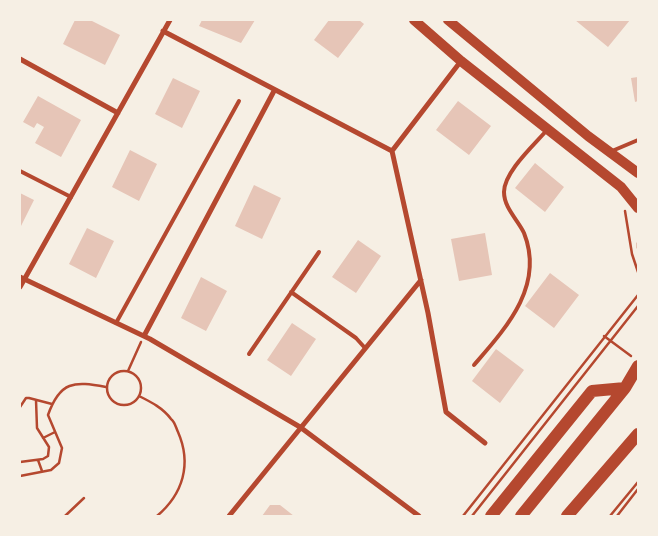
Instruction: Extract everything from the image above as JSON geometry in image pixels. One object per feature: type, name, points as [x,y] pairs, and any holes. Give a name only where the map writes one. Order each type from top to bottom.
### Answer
[{"type":"main road","points":[[414,20],[461,60],[621,187],[638,208]]},
{"type":"main road","points":[[448,20],[638,173]]},
{"type":"main road","points":[[521,516],[625,388],[638,366]]},
{"type":"main road","points":[[491,516],[592,391],[625,388]]},
{"type":"main road","points":[[570,513],[638,434]]},
{"type":"street","points":[[20,287],[22,278],[71,197],[170,20]]},
{"type":"street","points":[[163,31],[392,151]]},
{"type":"street","points":[[20,59],[118,112]]},
{"type":"street","points":[[461,60],[392,151],[421,280],[446,412],[485,443]]},
{"type":"street","points":[[144,336],[274,90]]},
{"type":"street","points":[[22,278],[144,336],[300,427],[419,516]]},
{"type":"street","points":[[229,516],[421,280]]},
{"type":"lane","points":[[116,323],[238,101]]},
{"type":"lane","points":[[474,365],[508,326],[526,291],[529,263],[524,233],[510,212],[504,192],[508,176],[548,130]]},
{"type":"lane","points":[[610,152],[638,140]]},
{"type":"lane","points":[[20,171],[71,197]]},
{"type":"lane","points":[[249,354],[319,252]]},
{"type":"lane","points":[[291,292],[356,338],[365,348]]},
{"type":"path","points":[[621,187],[632,254],[638,272]]},
{"type":"path","points":[[638,243],[638,248]]},
{"type":"path","points":[[463,516],[638,295]]},
{"type":"path","points":[[472,516],[638,306]]},
{"type":"path","points":[[128,371],[144,336]]},
{"type":"path","points":[[604,336],[638,362]]},
{"type":"path","points":[[122,371],[128,371],[140,381],[140,396],[131,404],[119,405],[109,398],[106,387],[111,376],[122,371]]},
{"type":"path","points":[[20,476],[51,470],[59,463],[62,448],[48,415],[54,398],[69,385],[81,382],[106,387]]},
{"type":"path","points":[[140,396],[157,405],[172,420],[183,443],[187,464],[180,487],[166,509],[157,516]]},
{"type":"path","points":[[20,406],[26,398],[52,404]]},
{"type":"path","points":[[20,462],[38,460],[48,456],[49,447],[37,428],[35,415],[36,400]]},
{"type":"path","points":[[42,438],[55,432]]},
{"type":"path","points":[[38,460],[42,471]]},
{"type":"path","points":[[610,516],[638,482]]},
{"type":"path","points":[[617,516],[638,489]]},
{"type":"path","points":[[68,515],[84,498]]},
{"type":"building","points":[[75,20],[90,20],[120,35],[105,65],[63,44]]},
{"type":"building","points":[[202,20],[255,20],[241,43],[199,26]]},
{"type":"building","points":[[329,20],[359,20],[364,24],[338,58],[314,40]]},
{"type":"building","points":[[575,20],[630,20],[608,47]]},
{"type":"building","points":[[638,77],[638,101],[635,102],[631,78]]},
{"type":"building","points":[[173,78],[200,91],[182,128],[155,114]]},
{"type":"building","points":[[38,96],[81,120],[61,157],[35,143],[44,127],[37,123],[34,128],[23,122]]},
{"type":"building","points":[[458,101],[491,126],[469,155],[436,130]]},
{"type":"building","points":[[130,150],[157,164],[139,201],[112,187]]},
{"type":"building","points":[[535,163],[564,187],[545,212],[515,188]]},
{"type":"building","points":[[254,185],[281,198],[262,239],[235,226]]},
{"type":"building","points":[[20,193],[34,200],[20,228]]},
{"type":"building","points":[[87,228],[114,241],[96,278],[69,264]]},
{"type":"building","points":[[485,233],[492,275],[459,281],[451,239]]},
{"type":"building","points":[[358,240],[381,256],[356,293],[332,277]]},
{"type":"building","points":[[550,273],[579,295],[554,328],[525,306]]},
{"type":"building","points":[[201,277],[227,291],[206,331],[181,318]]},
{"type":"building","points":[[292,323],[316,339],[291,376],[267,360]]},
{"type":"building","points":[[496,349],[524,370],[500,403],[472,381]]},
{"type":"building","points":[[270,505],[280,505],[294,516],[262,516]]}]
